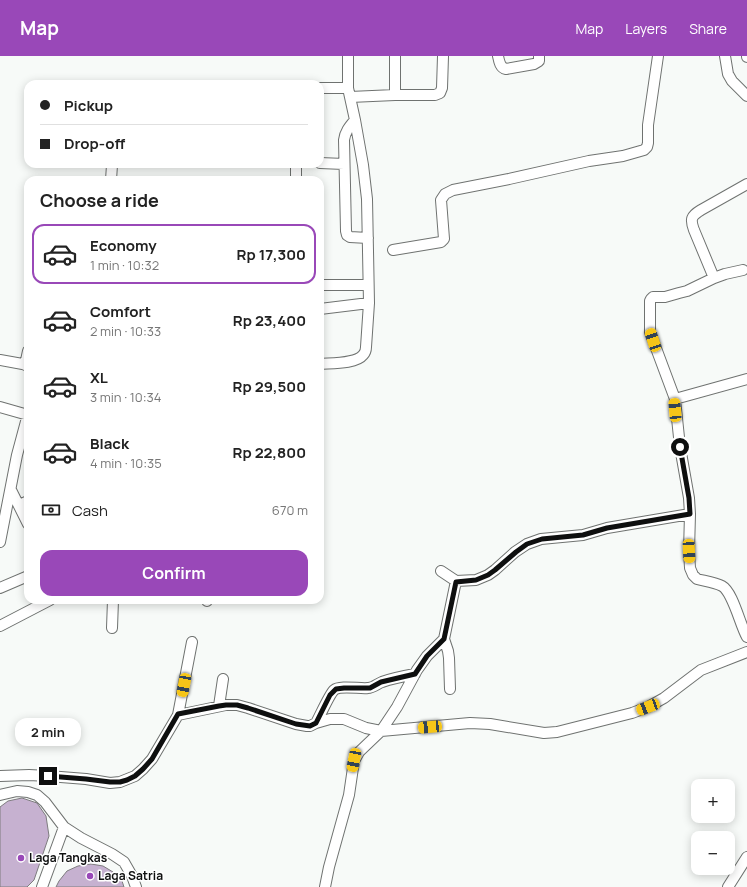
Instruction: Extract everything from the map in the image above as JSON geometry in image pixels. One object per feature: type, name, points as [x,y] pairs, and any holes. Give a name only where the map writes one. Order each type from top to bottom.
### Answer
[{"type":"street","points":[[324,364],[358,359],[366,352],[369,303],[367,199],[363,165],[349,93],[348,56]]},
{"type":"street","points":[[394,94],[395,56]]},
{"type":"street","points":[[324,89],[349,93],[435,95],[440,93],[442,88],[443,56]]},
{"type":"street","points":[[498,56],[503,68],[534,64],[539,61],[539,56]]},
{"type":"street","points":[[393,250],[441,242],[444,239],[442,200],[445,194],[453,190],[588,161],[623,156],[644,150],[647,147],[648,142],[648,125],[658,56]]},
{"type":"street","points":[[725,56],[728,74],[732,81],[747,96]]},
{"type":"street","points":[[355,120],[348,128],[344,140],[346,231],[350,237],[368,238]]},
{"type":"street","points":[[324,163],[344,164]]},
{"type":"street","points":[[714,278],[692,225],[692,218],[694,214],[747,184]]},
{"type":"street","points":[[743,270],[714,278],[687,291],[651,299],[650,332],[674,399],[689,498],[689,551],[691,572],[697,579],[721,585],[725,588],[747,638]]},
{"type":"street","points":[[324,285],[368,285]]},
{"type":"street","points":[[324,309],[369,303]]},
{"type":"street","points":[[0,360],[24,365]]},
{"type":"street","points":[[674,399],[747,379]]},
{"type":"street","points":[[0,407],[24,413]]},
{"type":"street","points":[[0,542],[17,455],[24,429]]},
{"type":"street","points":[[10,490],[23,503]]},
{"type":"street","points":[[441,571],[456,582],[476,580],[488,575],[527,544],[542,539],[583,535],[607,528],[690,514]]},
{"type":"street","points":[[0,588],[24,578]]},
{"type":"street","points":[[450,689],[449,658],[444,639],[456,582]]},
{"type":"street","points":[[0,626],[42,604]]},
{"type":"street","points":[[112,604],[112,628]]},
{"type":"street","points":[[325,887],[349,795],[354,760],[359,752],[381,731],[427,656],[444,639]]},
{"type":"street","points":[[0,776],[35,775],[120,782],[135,776],[152,759],[178,714],[192,642]]},
{"type":"street","points":[[178,714],[232,705],[248,708],[296,724],[307,726],[330,719],[337,719],[381,731],[470,723],[490,724],[544,733],[557,732],[618,717],[648,707],[664,698],[701,670],[747,652]]},
{"type":"street","points":[[316,723],[330,695],[336,689],[370,688],[381,682],[415,674]]},
{"type":"street","points":[[219,706],[223,679]]},
{"type":"street","points":[[0,795],[17,791],[37,795],[45,802],[64,827],[124,862],[136,887]]},
{"type":"street","points":[[42,887],[64,827]]},
{"type":"street","points":[[728,887],[747,857]]},
{"type":"building","name":"Laga Tangkas","points":[[22,798],[37,803],[46,816],[49,836],[34,880],[27,887],[0,887],[0,807],[8,801]]},
{"type":"building","name":"Laga Satria","points":[[91,864],[103,866],[113,872],[122,881],[124,887],[56,887],[67,871],[78,866]]},
{"type":"place","name":"Laga Tangkas","points":[[21,858]]},
{"type":"place","name":"Laga Satria","points":[[90,876]]},
{"type":"route","points":[[48,776],[120,782],[135,776],[152,759],[178,714],[219,706],[237,705],[296,724],[310,726],[316,723],[330,695],[336,689],[370,688],[381,682],[415,674],[427,656],[444,639],[456,582],[476,580],[488,575],[527,544],[542,539],[583,535],[607,528],[690,514],[689,498],[680,447]]}]
